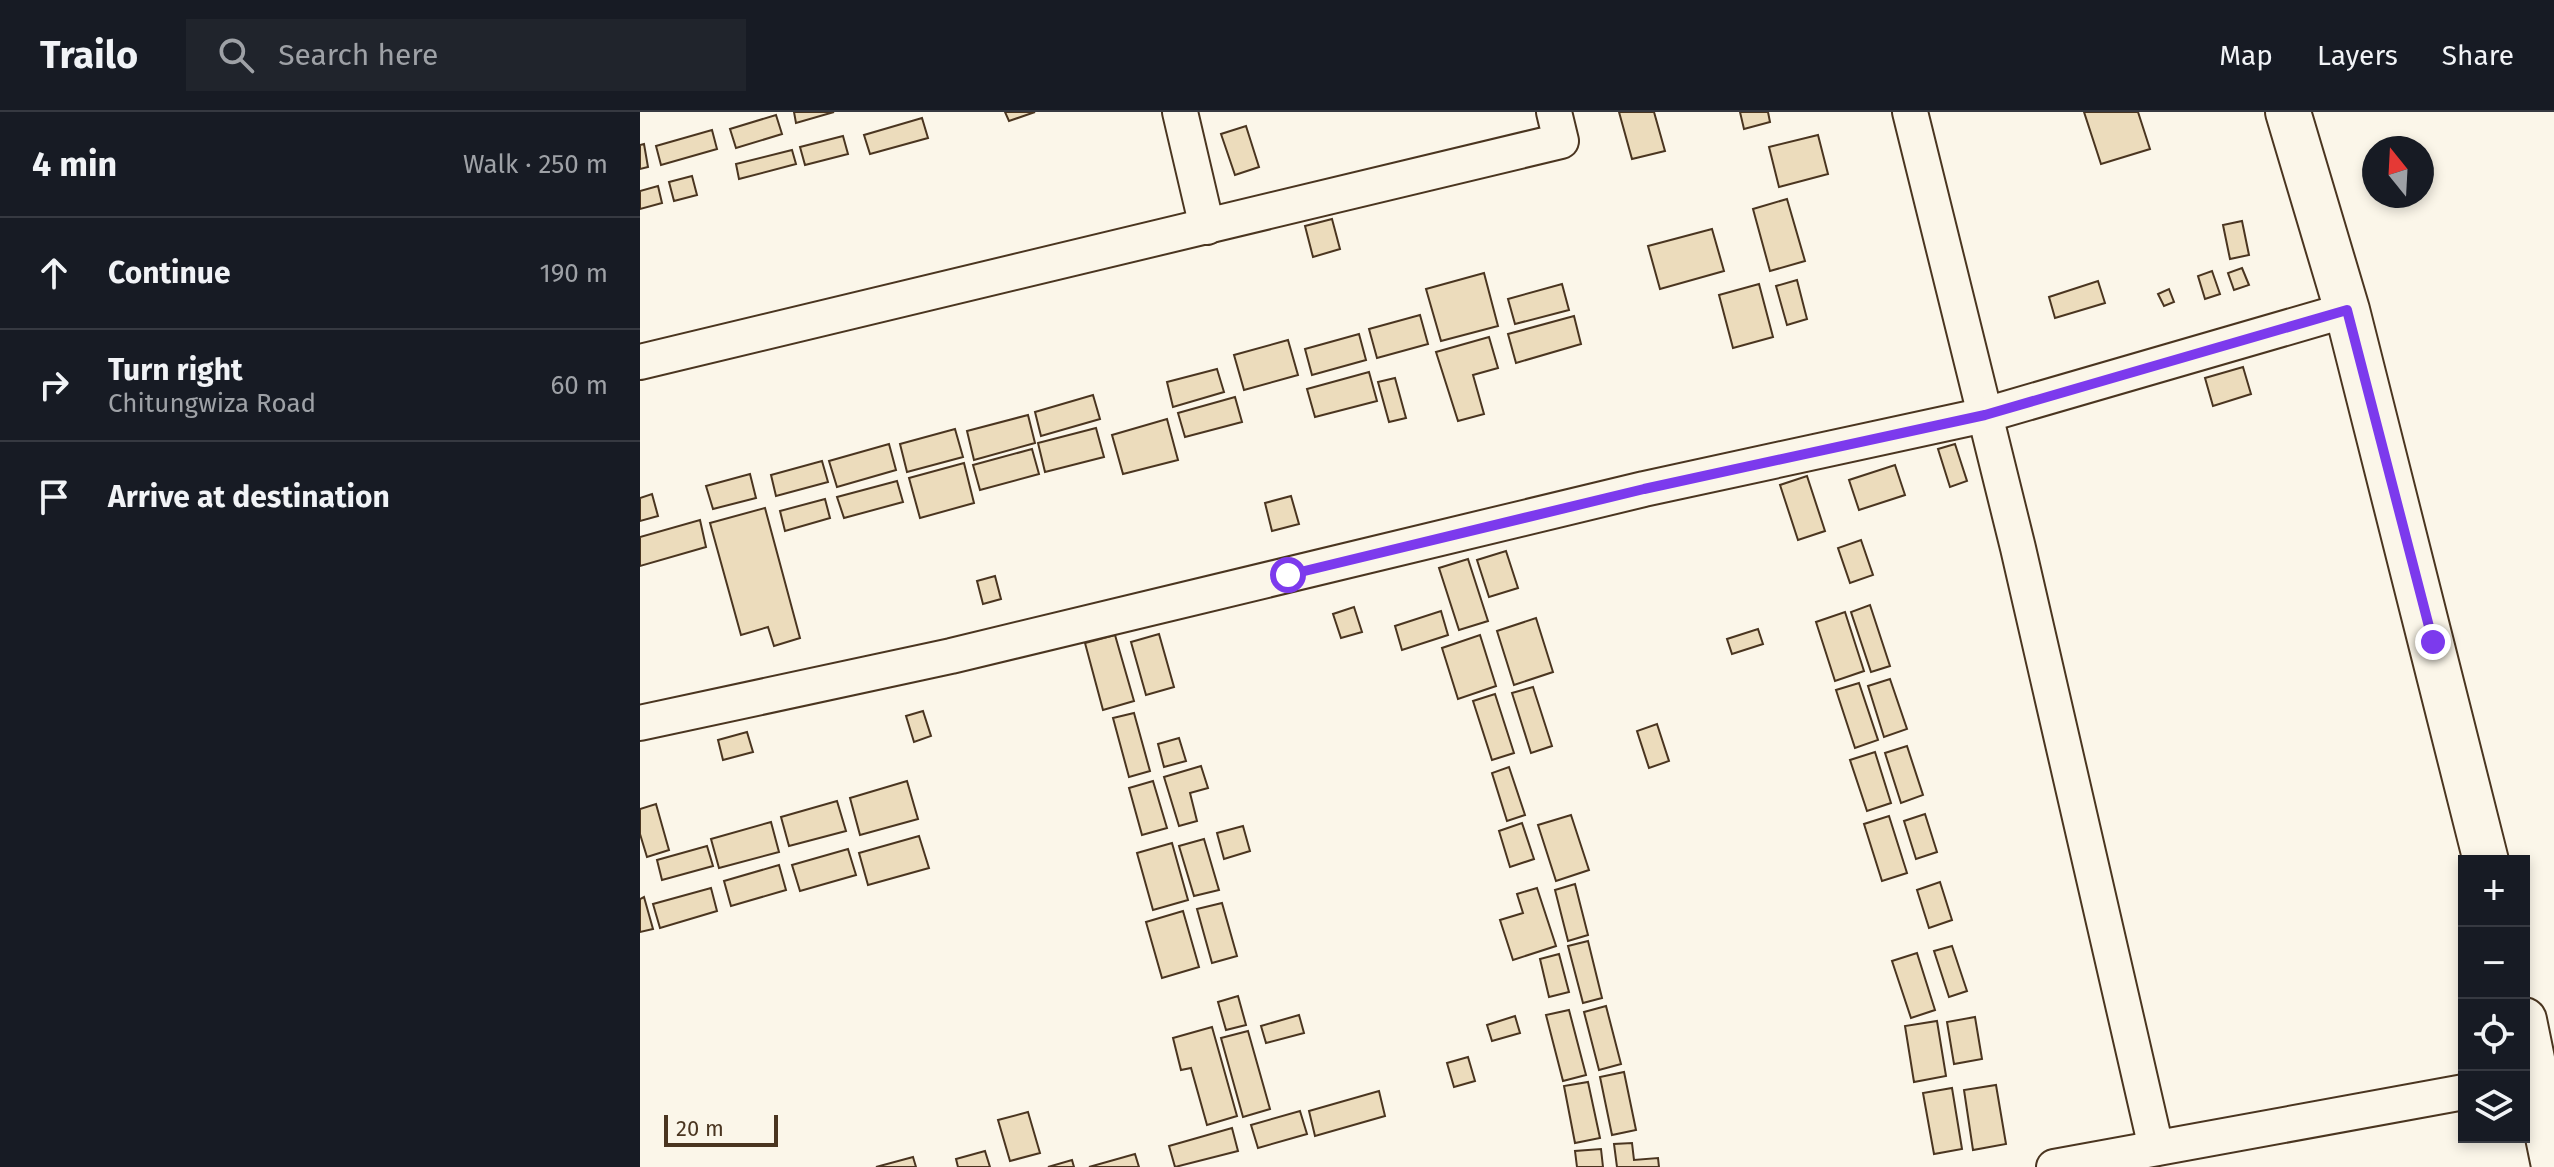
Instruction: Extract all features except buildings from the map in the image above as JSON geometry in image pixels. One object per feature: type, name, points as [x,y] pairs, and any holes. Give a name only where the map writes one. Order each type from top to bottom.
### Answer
[{"type":"main road","points":[[2288,112],[2347,310],[2484,855]]},
{"type":"main road","points":[[2531,1079],[2554,1166]]},
{"type":"street","points":[[1180,112],[1207,227]]},
{"type":"street","points":[[640,362],[1561,141],[1554,112]]},
{"type":"street","points":[[1910,112],[1985,415],[2156,1148]]},
{"type":"street","points":[[640,723],[951,656],[1644,489],[1985,415],[2347,310]]},
{"type":"street","points":[[2054,1167],[2458,1093]]},
{"type":"route","points":[[1288,575],[1644,489],[1985,415],[2347,310],[2433,642]]}]
